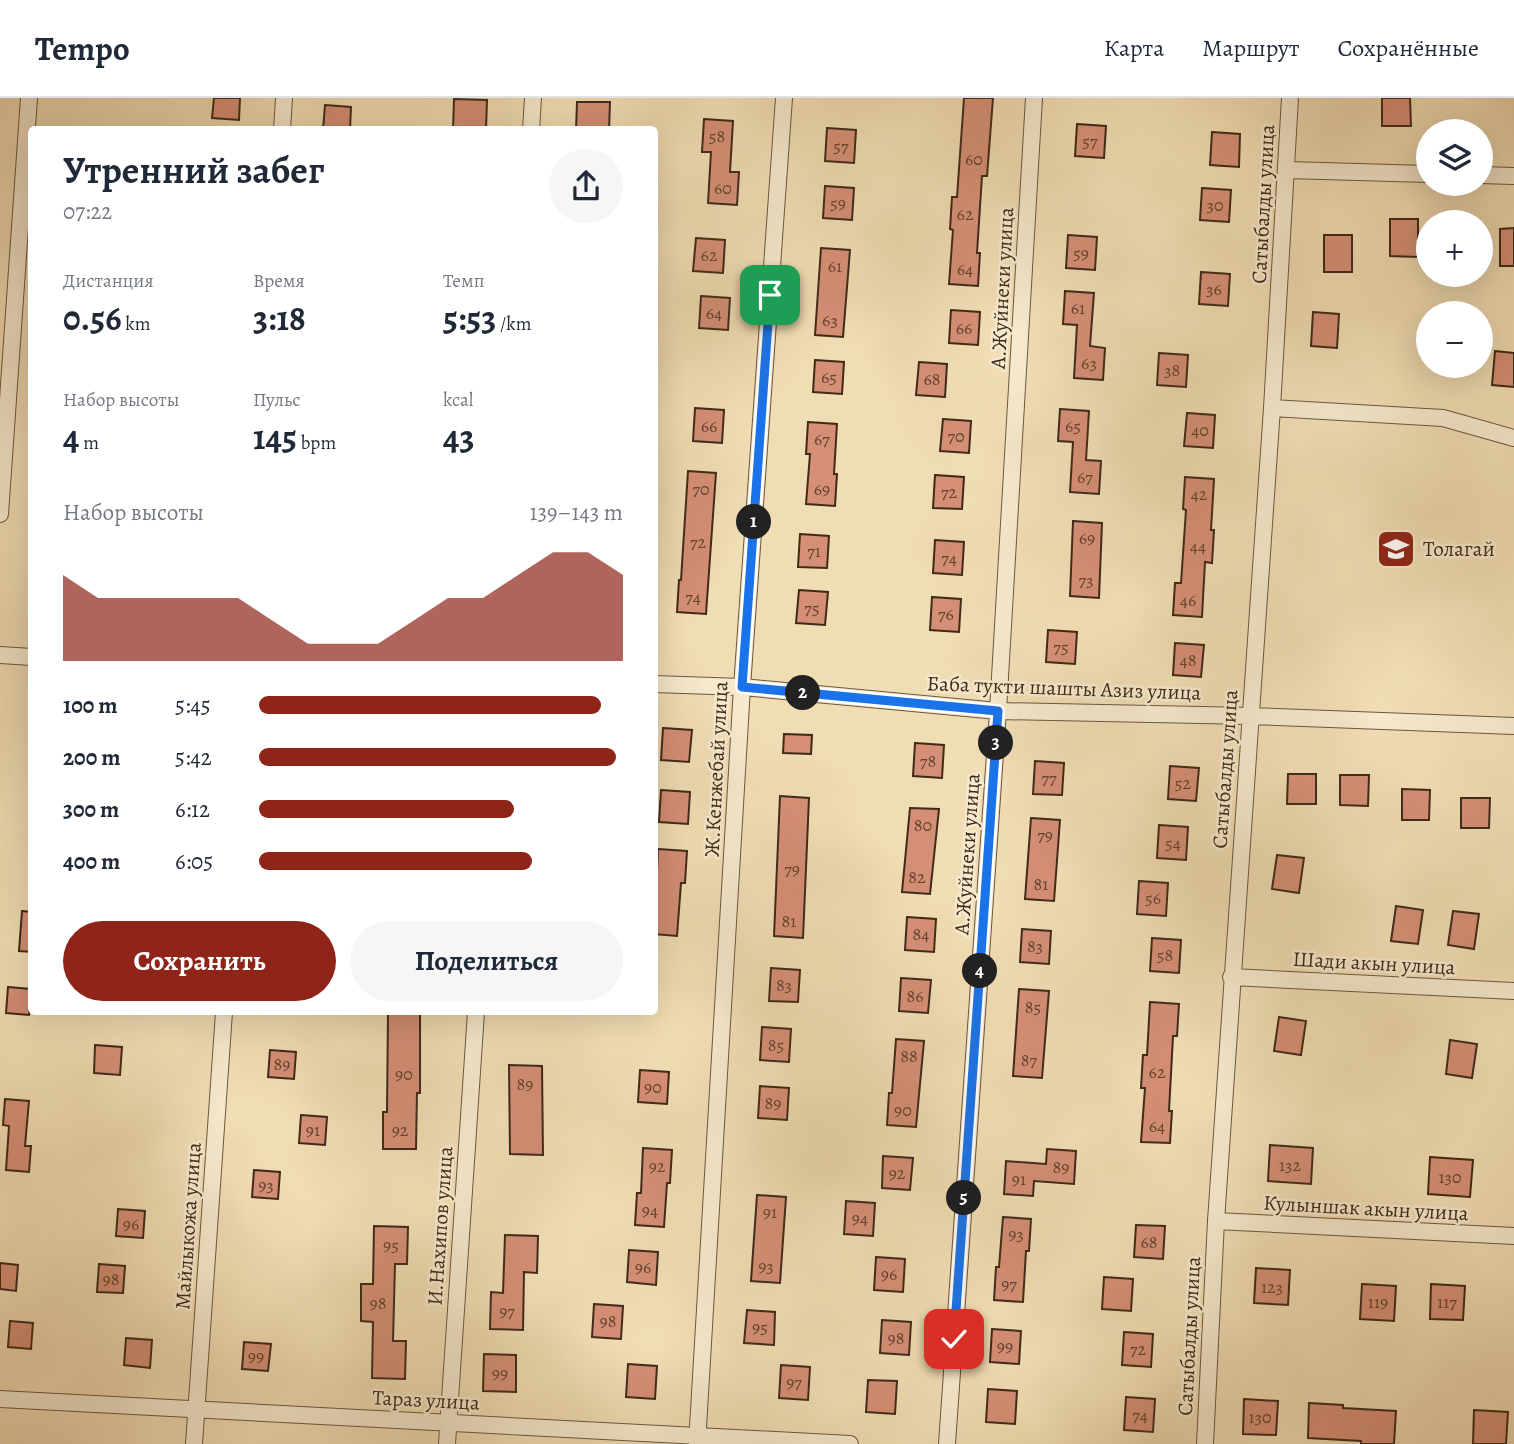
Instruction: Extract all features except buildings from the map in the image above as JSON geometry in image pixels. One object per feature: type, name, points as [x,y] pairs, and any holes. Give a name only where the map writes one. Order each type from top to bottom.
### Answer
[{"type":"street","points":[[0,514],[29,98]]},
{"type":"street","points":[[282,126],[284,98]]},
{"type":"street","points":[[531,126],[533,98]]},
{"type":"street","name":"Ж.Кенжебай улица","points":[[697,1440],[742,687],[784,98]]},
{"type":"street","name":"А.Жуйнеки улица","points":[[947,1444],[998,711],[1034,98]]},
{"type":"street","name":"Сатыбалды улица","points":[[1205,1444],[1231,977],[1272,408],[1290,98]]},
{"type":"street","points":[[1287,170],[1416,174]]},
{"type":"street","points":[[1493,175],[1514,176]]},
{"type":"street","points":[[1272,408],[1443,418],[1514,438]]},
{"type":"street","points":[[0,655],[28,657]]},
{"type":"street","name":"Баба тукти шашты Азиз улица","points":[[658,684],[742,687],[998,711],[1250,716],[1514,726]]},
{"type":"street","name":"Шади акын улица","points":[[1231,977],[1514,991]]},
{"type":"street","name":"Майлыкожа улица","points":[[194,1444],[224,1015]]},
{"type":"street","name":"И.Нахипов улица","points":[[447,1444],[476,1015]]},
{"type":"street","name":"Кулыншак акын улица","points":[[1216,1221],[1514,1236]]},
{"type":"street","name":"Тараз улица","points":[[0,1399],[448,1422],[697,1440],[849,1444]]},
{"type":"place","name":"Толагай","points":[[1396,549]]},
{"type":"route","points":[[770,295],[742,687],[998,711],[954,1339]]}]
